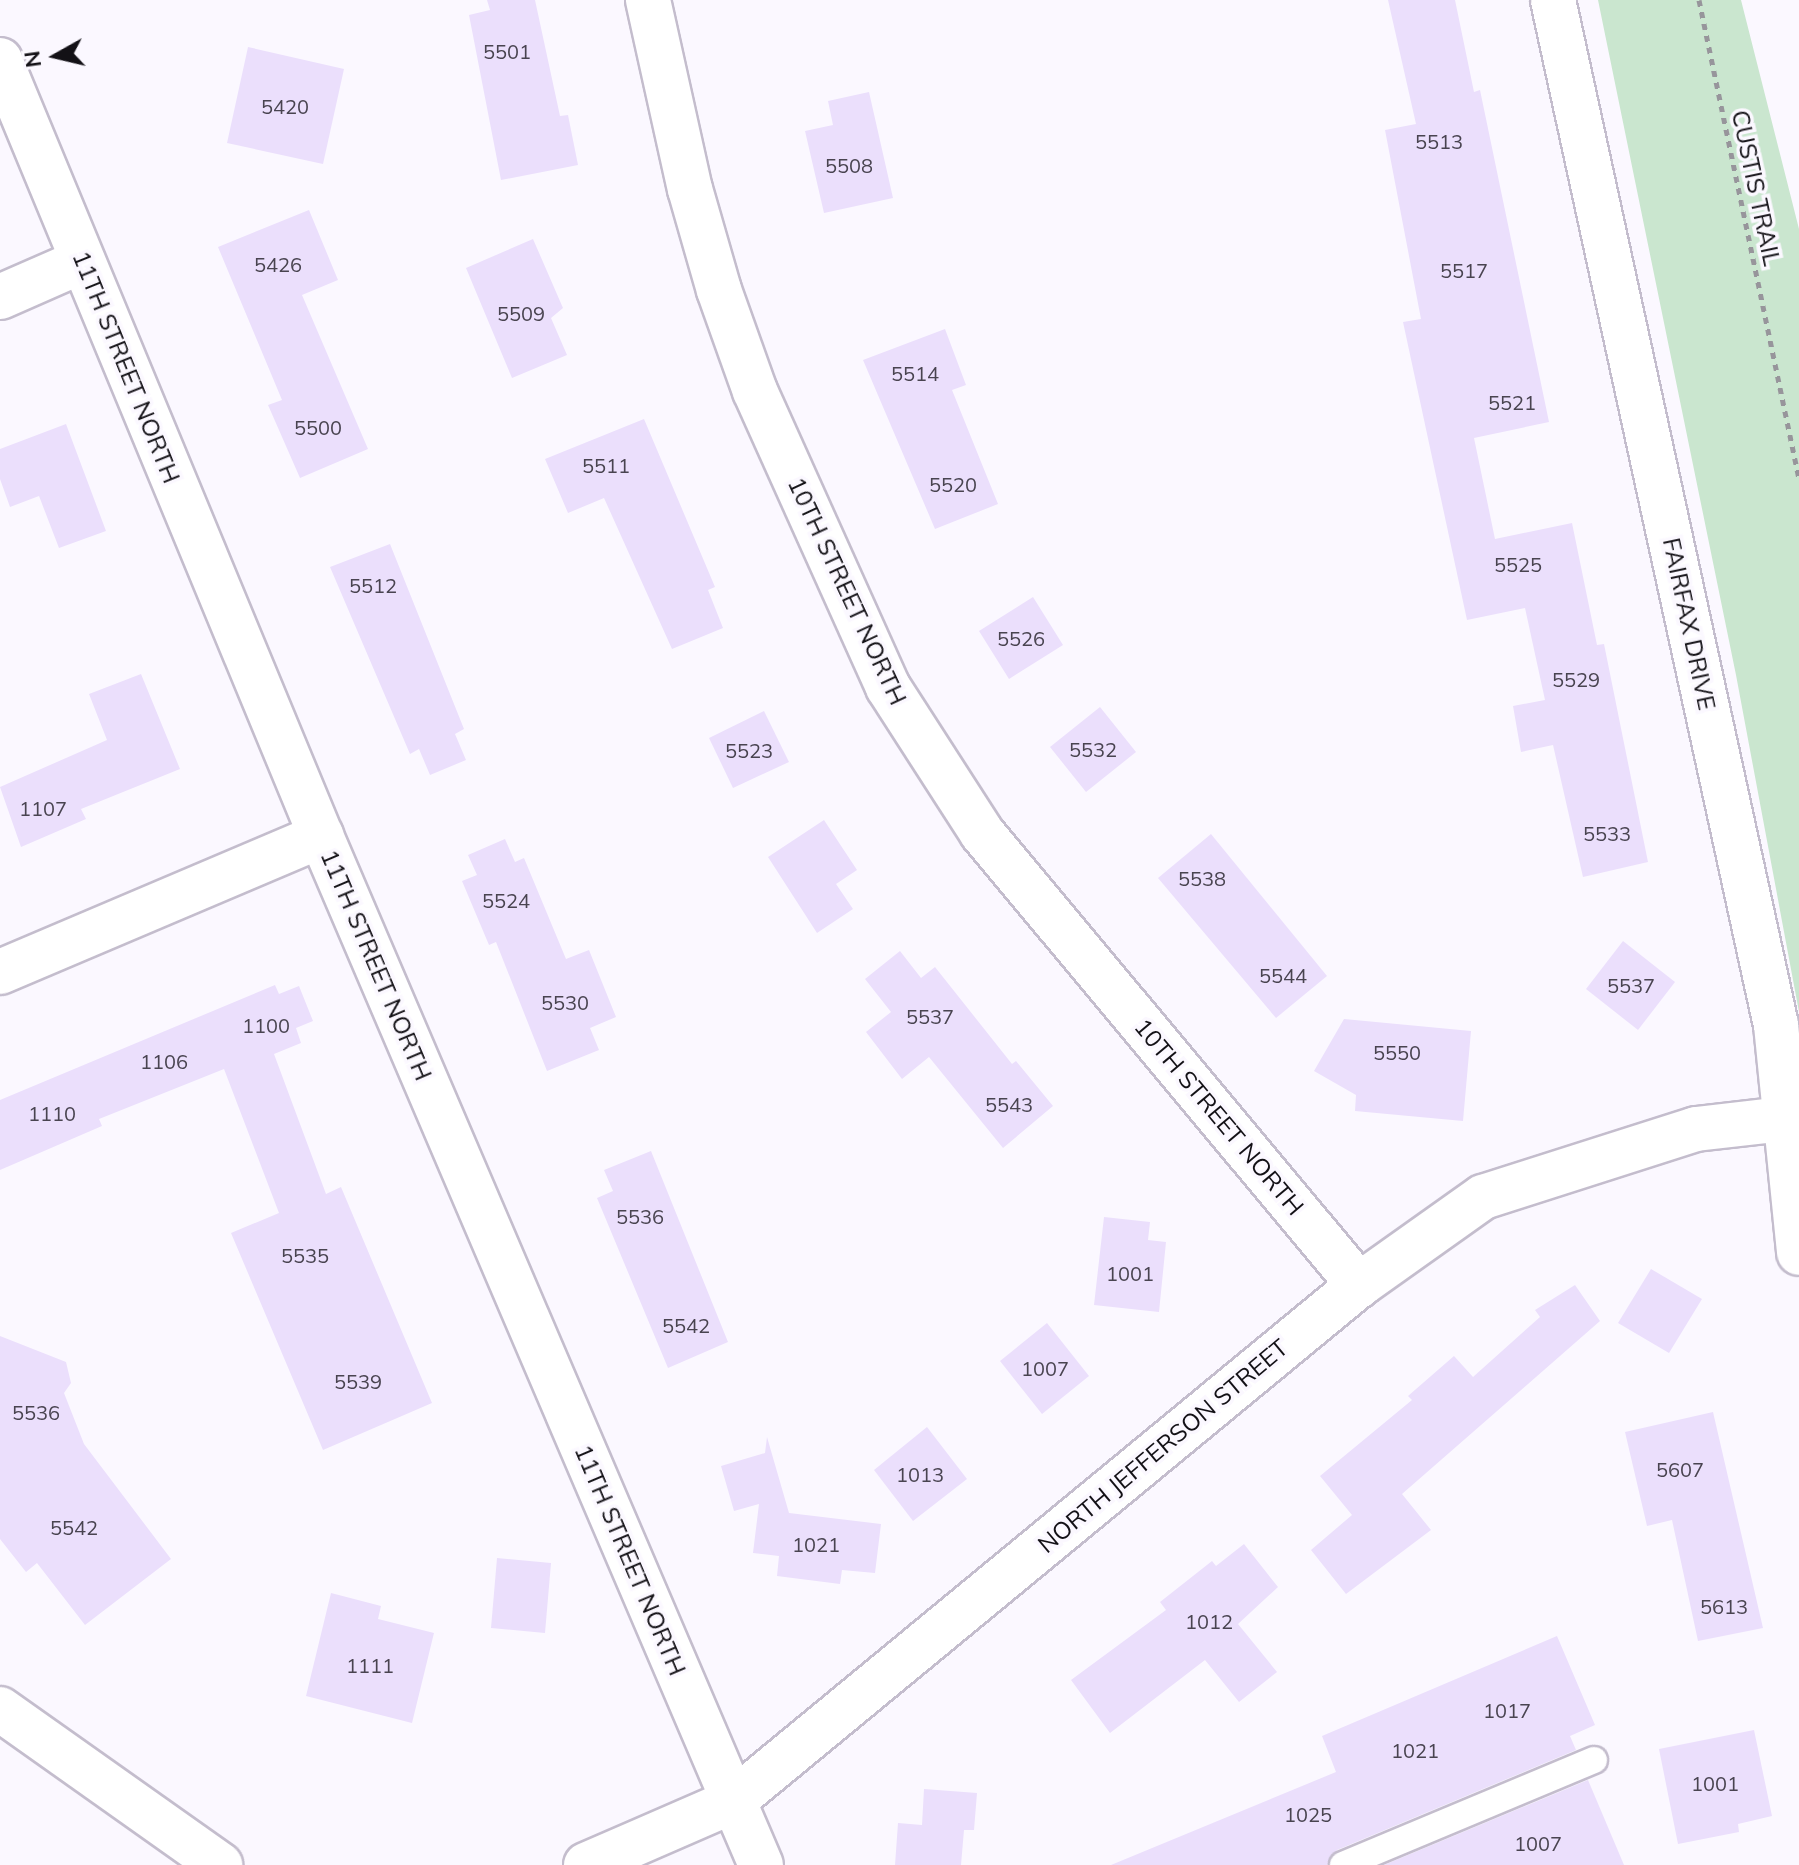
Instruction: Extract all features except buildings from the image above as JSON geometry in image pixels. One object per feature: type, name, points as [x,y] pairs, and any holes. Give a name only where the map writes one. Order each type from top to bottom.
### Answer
[{"type":"street","name":"10TH STREET NORTH","points":[[648,0],[690,189],[724,304],[755,391],[888,687],[982,833],[1359,1285]]},
{"type":"street","name":"FAIRFAX DRIVE","points":[[1553,0],[1776,1025],[1799,1253]]},
{"type":"street","name":"11TH STREET NORTH","points":[[0,60],[321,836],[761,1865]]},
{"type":"street","points":[[0,297],[82,261]]},
{"type":"street","points":[[0,972],[321,836]]},
{"type":"street","name":"NORTH JEFFERSON STREET","points":[[586,1865],[733,1801],[1359,1285],[1483,1197],[1696,1129],[1784,1119]]},
{"type":"street","points":[[0,1709],[220,1865]]},
{"type":"lane","points":[[1343,1865],[1594,1760]]},
{"type":"path","name":"CUSTIS TRAIL","points":[[1699,0],[1799,477]]},
{"type":"green space","points":[[1598,0],[1741,0],[1799,229],[1799,1012],[1736,675]]}]
